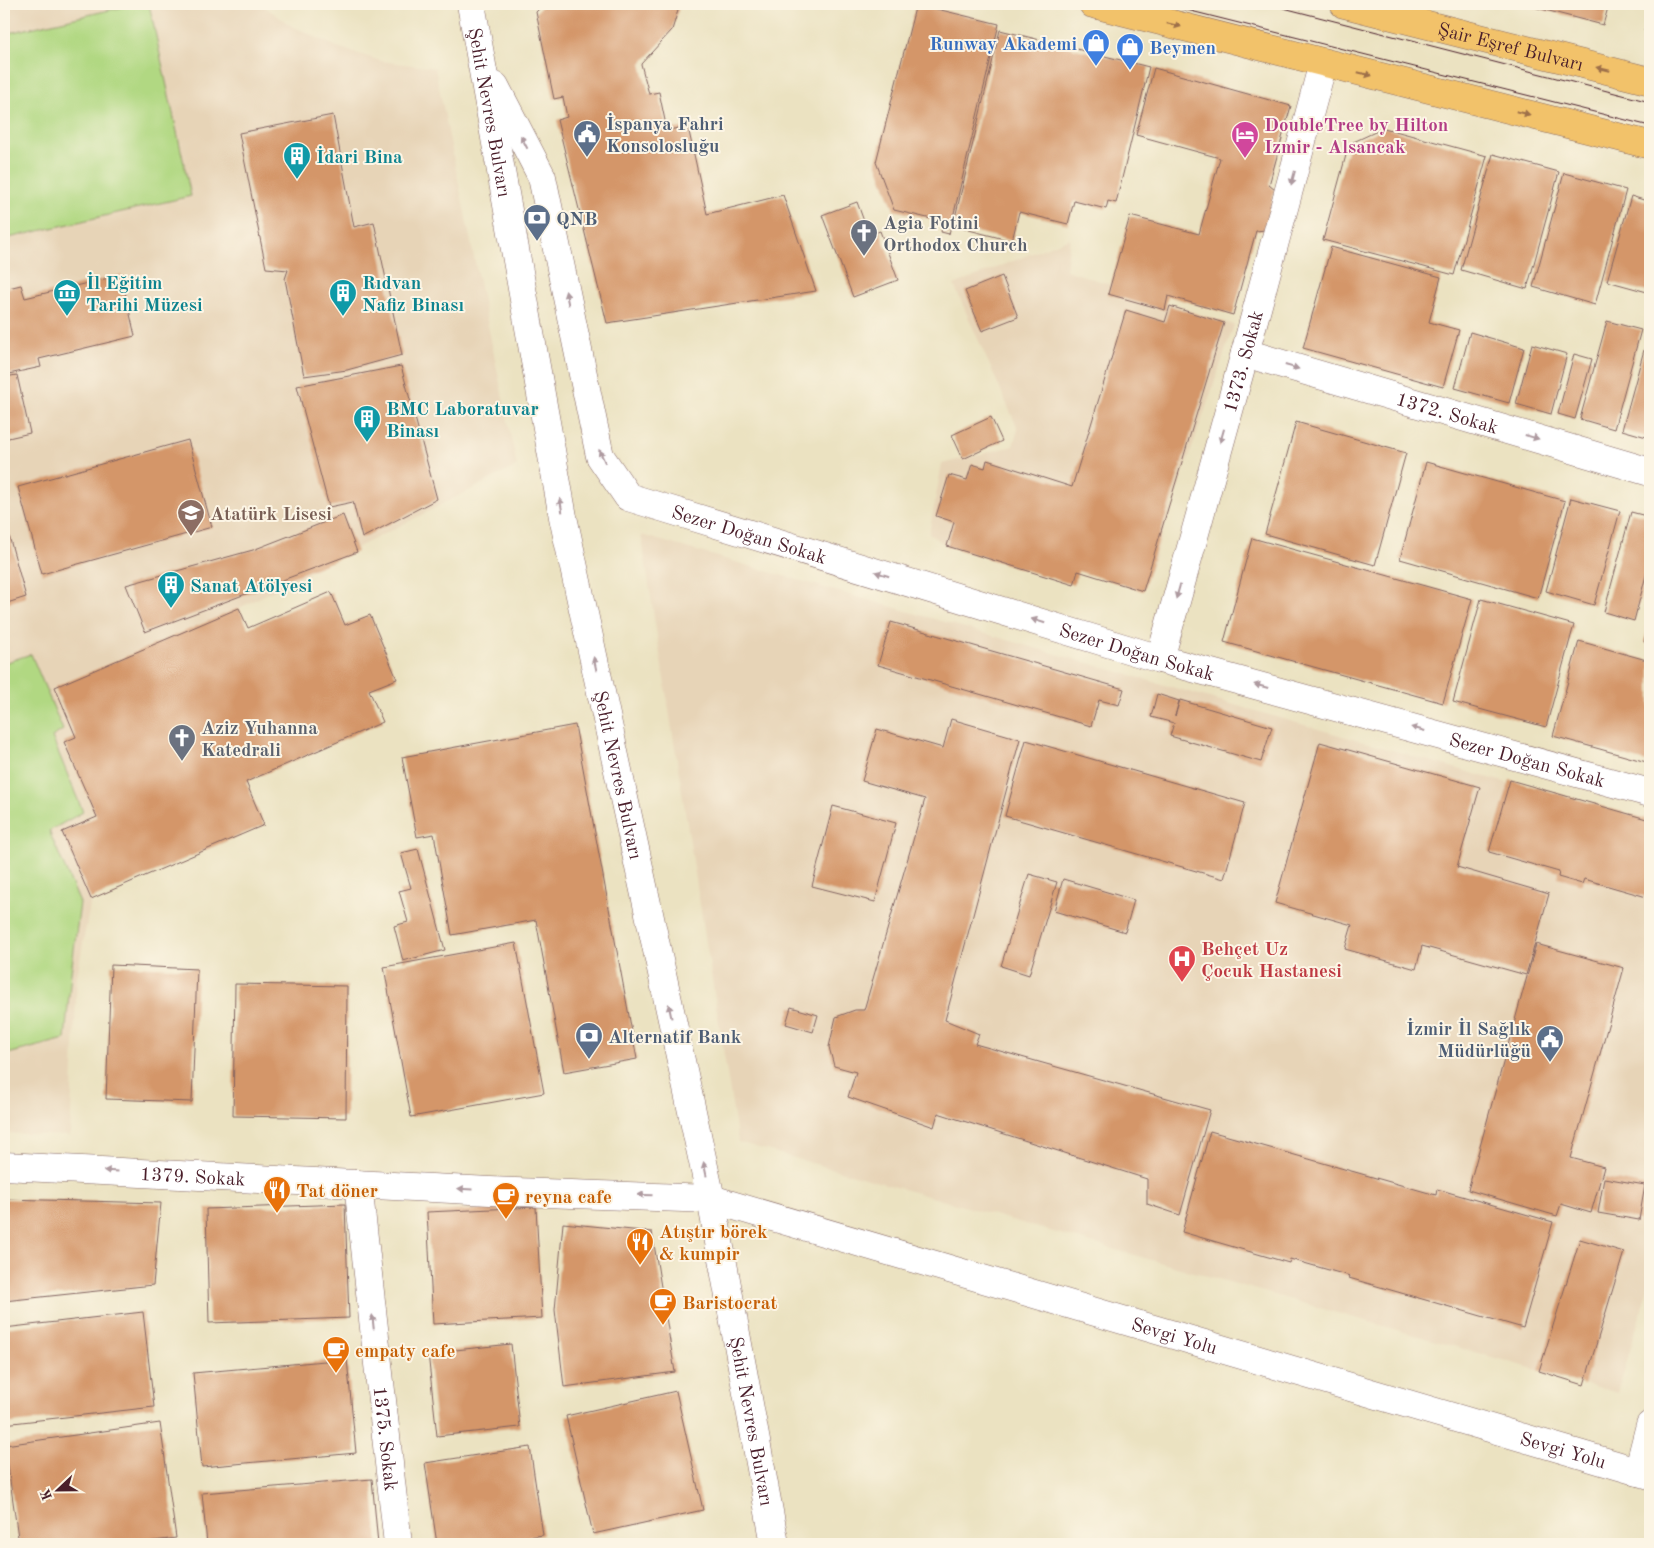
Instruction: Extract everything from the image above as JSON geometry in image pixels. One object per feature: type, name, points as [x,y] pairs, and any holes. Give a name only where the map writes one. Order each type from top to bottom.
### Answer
[{"type":"main road","points":[[1093,4],[1650,145]]},
{"type":"main road","name":"Şair Eşref Bulvarı","points":[[1344,4],[1650,81]]},
{"type":"street","name":"Şehit Nevres Bulvarı","points":[[471,4],[563,517],[711,1199],[774,1544]]},
{"type":"street","name":"Sezer Doğan Sokak","points":[[482,60],[542,178],[600,456],[628,496],[1160,659],[1650,793]]},
{"type":"street","name":"1373. Sokak","points":[[1160,659],[1246,353],[1324,63]]},
{"type":"street","name":"1372. Sokak","points":[[1246,353],[1650,472]]},
{"type":"street","name":"1379. Sokak","points":[[4,1166],[711,1199]]},
{"type":"street","name":"1375. Sokak","points":[[358,1184],[398,1544]]},
{"type":"street","name":"Sevgi Yolu","points":[[711,1199],[1644,1473]]},
{"type":"street","points":[[1644,1473],[1650,1426]]},
{"type":"shaded area","name":"Atatürk Lisesi","points":[[4,4],[261,4],[290,25],[337,47],[381,61],[435,68],[517,466],[239,608],[55,687],[76,737],[64,742],[97,817],[62,832],[91,899],[77,976],[70,1136],[4,1133]]},
{"type":"shaded area","points":[[1070,238],[1066,270],[1234,325],[1143,591],[1078,571],[1074,585],[947,546],[929,534],[942,464],[1013,446],[1018,429],[954,285]]},
{"type":"shaded area","name":"Behçet Uz Çocuk Hastanesi","points":[[641,535],[1650,824],[1650,1280],[1618,1393],[738,1142]]},
{"type":"green space","points":[[136,4],[149,4],[191,196],[4,239],[4,34]]},
{"type":"green space","points":[[31,654],[63,730],[52,737],[83,812],[49,831],[80,903],[65,1039],[4,1055],[4,663]]},
{"type":"building","points":[[544,4],[680,4],[672,30],[641,64],[649,94],[659,92],[667,130],[688,127],[707,214],[783,195],[816,291],[607,323],[557,120],[567,117],[563,97],[554,99],[536,12]]},
{"type":"building","points":[[916,4],[999,24],[949,234],[941,232],[944,222],[894,210],[876,162]]},
{"type":"building","points":[[1522,4],[1609,4],[1603,25]]},
{"type":"building","points":[[1650,12],[1650,33],[1644,31]]},
{"type":"building","points":[[1000,30],[1149,67],[1116,203],[1108,201],[1106,209],[1074,201],[1068,224],[1019,212],[1012,241],[953,226]]},
{"type":"building","points":[[1154,68],[1291,106],[1269,185],[1275,190],[1265,230],[1256,231],[1233,315],[1168,296],[1165,310],[1108,294],[1130,216],[1199,234],[1220,158],[1136,135]]},
{"type":"building","points":[[333,115],[354,227],[374,222],[402,355],[347,370],[304,376],[285,279],[288,270],[266,268],[239,133]]},
{"type":"building","points":[[1384,128],[1487,156],[1454,275],[1323,240],[1349,144]]},
{"type":"building","points":[[1493,154],[1559,172],[1527,289],[1461,270]]},
{"type":"building","points":[[1564,173],[1626,190],[1595,305],[1533,287]]},
{"type":"building","points":[[1631,196],[1650,202],[1650,278],[1647,292],[1607,281]]},
{"type":"building","name":"Agia Fotini Orthodox Church","points":[[857,202],[869,235],[880,231],[898,280],[853,297],[822,215]]},
{"type":"building","points":[[1331,247],[1441,277],[1429,322],[1459,330],[1443,387],[1303,348]]},
{"type":"building","name":"İl Eğitim Tarihi Müzesi","points":[[121,275],[135,336],[39,359],[41,367],[4,375],[4,289],[21,285],[25,298]]},
{"type":"building","points":[[1002,276],[1018,317],[982,331],[965,291]]},
{"type":"building","points":[[1170,306],[1224,323],[1143,591],[1078,571],[1074,585],[947,546],[954,522],[936,516],[949,475],[967,480],[972,464],[985,468],[987,460],[1072,487],[1126,310],[1165,322]]},
{"type":"building","points":[[1607,321],[1641,330],[1614,429],[1580,419]]},
{"type":"building","points":[[1650,328],[1650,438],[1622,430]]},
{"type":"building","points":[[1470,332],[1524,348],[1509,403],[1455,388]]},
{"type":"building","points":[[1532,344],[1567,354],[1551,414],[1516,404]]},
{"type":"building","points":[[1574,354],[1592,359],[1575,419],[1558,414]]},
{"type":"building","name":"BMC Laboratuvar Binası","points":[[401,366],[437,499],[362,538],[353,502],[329,507],[297,386]]},
{"type":"building","points":[[17,375],[30,433],[4,439],[4,377]]},
{"type":"building","points":[[991,417],[1002,441],[963,459],[952,435]]},
{"type":"building","points":[[1296,422],[1406,453],[1375,565],[1265,534]]},
{"type":"building","points":[[188,440],[212,527],[42,574],[18,487]]},
{"type":"building","points":[[1426,462],[1565,501],[1538,598],[1400,559]]},
{"type":"building","points":[[1571,498],[1620,511],[1594,605],[1546,591]]},
{"type":"building","points":[[1631,512],[1650,517],[1650,560],[1634,621],[1604,612]]},
{"type":"building","name":"Sanat Atölyesi","points":[[343,515],[357,552],[145,632],[126,585],[253,550]]},
{"type":"building","points":[[4,518],[26,597],[4,604]]},
{"type":"building","points":[[1252,538],[1472,599],[1443,703],[1224,642]]},
{"type":"building","name":"Aziz Yuhanna Katedrali","points":[[331,592],[345,625],[370,615],[397,679],[369,690],[383,722],[246,782],[264,825],[91,899],[62,832],[97,817],[64,742],[76,737],[55,687],[239,608],[248,628]]},
{"type":"building","points":[[1481,599],[1574,625],[1546,727],[1453,702]]},
{"type":"building","points":[[891,622],[1124,689],[1119,705],[1099,700],[1091,726],[878,665]]},
{"type":"building","points":[[1650,622],[1650,644],[1644,642]]},
{"type":"building","points":[[1579,641],[1650,661],[1650,763],[1553,736]]},
{"type":"building","points":[[1157,694],[1179,701],[1175,716],[1180,700],[1272,727],[1261,762],[1170,736],[1174,723],[1151,717]]},
{"type":"building","points":[[951,719],[1020,739],[945,1020],[979,1034],[975,1044],[1210,1110],[1180,1215],[1147,1204],[1147,1179],[938,1113],[934,1127],[848,1097],[856,1072],[834,1066],[829,1047],[836,1017],[855,1010],[864,1010],[925,799],[862,781],[877,729],[943,748]]},
{"type":"building","points":[[575,725],[637,1059],[564,1072],[536,920],[452,935],[434,834],[417,837],[402,757]]},
{"type":"building","points":[[1026,740],[1245,803],[1224,879],[1005,816]]},
{"type":"building","points":[[1320,742],[1480,787],[1457,867],[1549,894],[1526,975],[1422,946],[1416,969],[1345,949],[1352,925],[1275,903]]},
{"type":"building","points":[[1510,780],[1650,820],[1650,898],[1584,879],[1582,884],[1558,877],[1559,872],[1489,852]]},
{"type":"building","points":[[833,806],[896,823],[875,902],[812,886]]},
{"type":"building","points":[[418,849],[445,950],[403,961],[394,926],[408,922],[399,891],[411,888],[401,853]]},
{"type":"building","points":[[1029,874],[1057,882],[1029,975],[1001,966]]},
{"type":"building","points":[[1063,879],[1134,900],[1125,932],[1054,911]]},
{"type":"building","points":[[516,943],[544,1093],[411,1117],[384,967]]},
{"type":"building","name":"İzmir İl Sağlık Müdürlüğü","points":[[1536,944],[1624,968],[1571,1158],[1604,1167],[1591,1213],[1561,1204],[1557,1216],[1468,1190]]},
{"type":"building","points":[[111,965],[197,969],[192,1102],[106,1099]]},
{"type":"building","points":[[235,984],[347,986],[346,1118],[233,1116]]},
{"type":"building","points":[[791,1007],[818,1015],[813,1032],[786,1024]]},
{"type":"building","points":[[1210,1131],[1436,1195],[1437,1189],[1553,1222],[1523,1328],[1290,1259],[1289,1263],[1182,1232]]},
{"type":"building","points":[[1604,1178],[1645,1185],[1639,1220],[1598,1213]]},
{"type":"building","points":[[4,1199],[161,1203],[153,1285],[4,1301]]},
{"type":"building","points":[[345,1204],[349,1318],[209,1323],[206,1209]]},
{"type":"building","points":[[536,1207],[542,1318],[433,1324],[427,1212]]},
{"type":"building","points":[[563,1223],[652,1232],[675,1372],[564,1387],[555,1310]]},
{"type":"building","points":[[1580,1239],[1624,1252],[1584,1385],[1539,1371]]},
{"type":"building","points":[[143,1312],[154,1407],[4,1424],[4,1328]]},
{"type":"building","points":[[511,1344],[520,1427],[437,1436],[428,1353]]},
{"type":"building","points":[[347,1359],[356,1453],[202,1467],[193,1373]]},
{"type":"building","points":[[676,1391],[703,1510],[593,1534],[566,1416]]},
{"type":"building","points":[[160,1423],[176,1538],[132,1544],[19,1544],[5,1445]]},
{"type":"building","points":[[530,1447],[543,1535],[482,1544],[437,1544],[425,1463]]},
{"type":"building","points":[[372,1479],[378,1544],[207,1544],[202,1493]]},
{"type":"tram line","points":[[1163,4],[1650,126]]},
{"type":"tram line","points":[[1268,4],[1650,102]]},
{"type":"place","name":"Runway Akademi","points":[[1096,67]]},
{"type":"place","name":"Beymen","points":[[1130,71]]},
{"type":"place","name":"İspanya Fahri Konsolosluğu","points":[[587,158]]},
{"type":"place","name":"DoubleTree by Hilton Izmir - Alsancak","points":[[1245,159]]},
{"type":"place","name":"İdari Bina","points":[[297,180]]},
{"type":"place","name":"QNB","points":[[537,242]]},
{"type":"place","name":"Agia Fotini Orthodox Church","points":[[864,257]]},
{"type":"place","name":"İl Eğitim Tarihi Müzesi","points":[[67,317]]},
{"type":"place","name":"Rıdvan Nafiz Binası","points":[[343,317]]},
{"type":"place","name":"BMC Laboratuvar Binası","points":[[367,443]]},
{"type":"place","name":"Atatürk Lisesi","points":[[191,537]]},
{"type":"place","name":"Sanat Atölyesi","points":[[171,609]]},
{"type":"place","name":"Aziz Yuhanna Katedrali","points":[[182,762]]},
{"type":"place","name":"Behçet Uz Çocuk Hastanesi","points":[[1182,983]]},
{"type":"place","name":"Alternatif Bank","points":[[589,1060]]},
{"type":"place","name":"İzmir İl Sağlık Müdürlüğü","points":[[1550,1063]]},
{"type":"place","name":"Tat döner","points":[[277,1214]]},
{"type":"place","name":"reyna cafe","points":[[506,1220]]},
{"type":"place","name":"Atıştır börek & kumpir","points":[[640,1266]]},
{"type":"place","name":"Baristocrat","points":[[663,1326]]},
{"type":"place","name":"empaty cafe","points":[[336,1374]]}]
